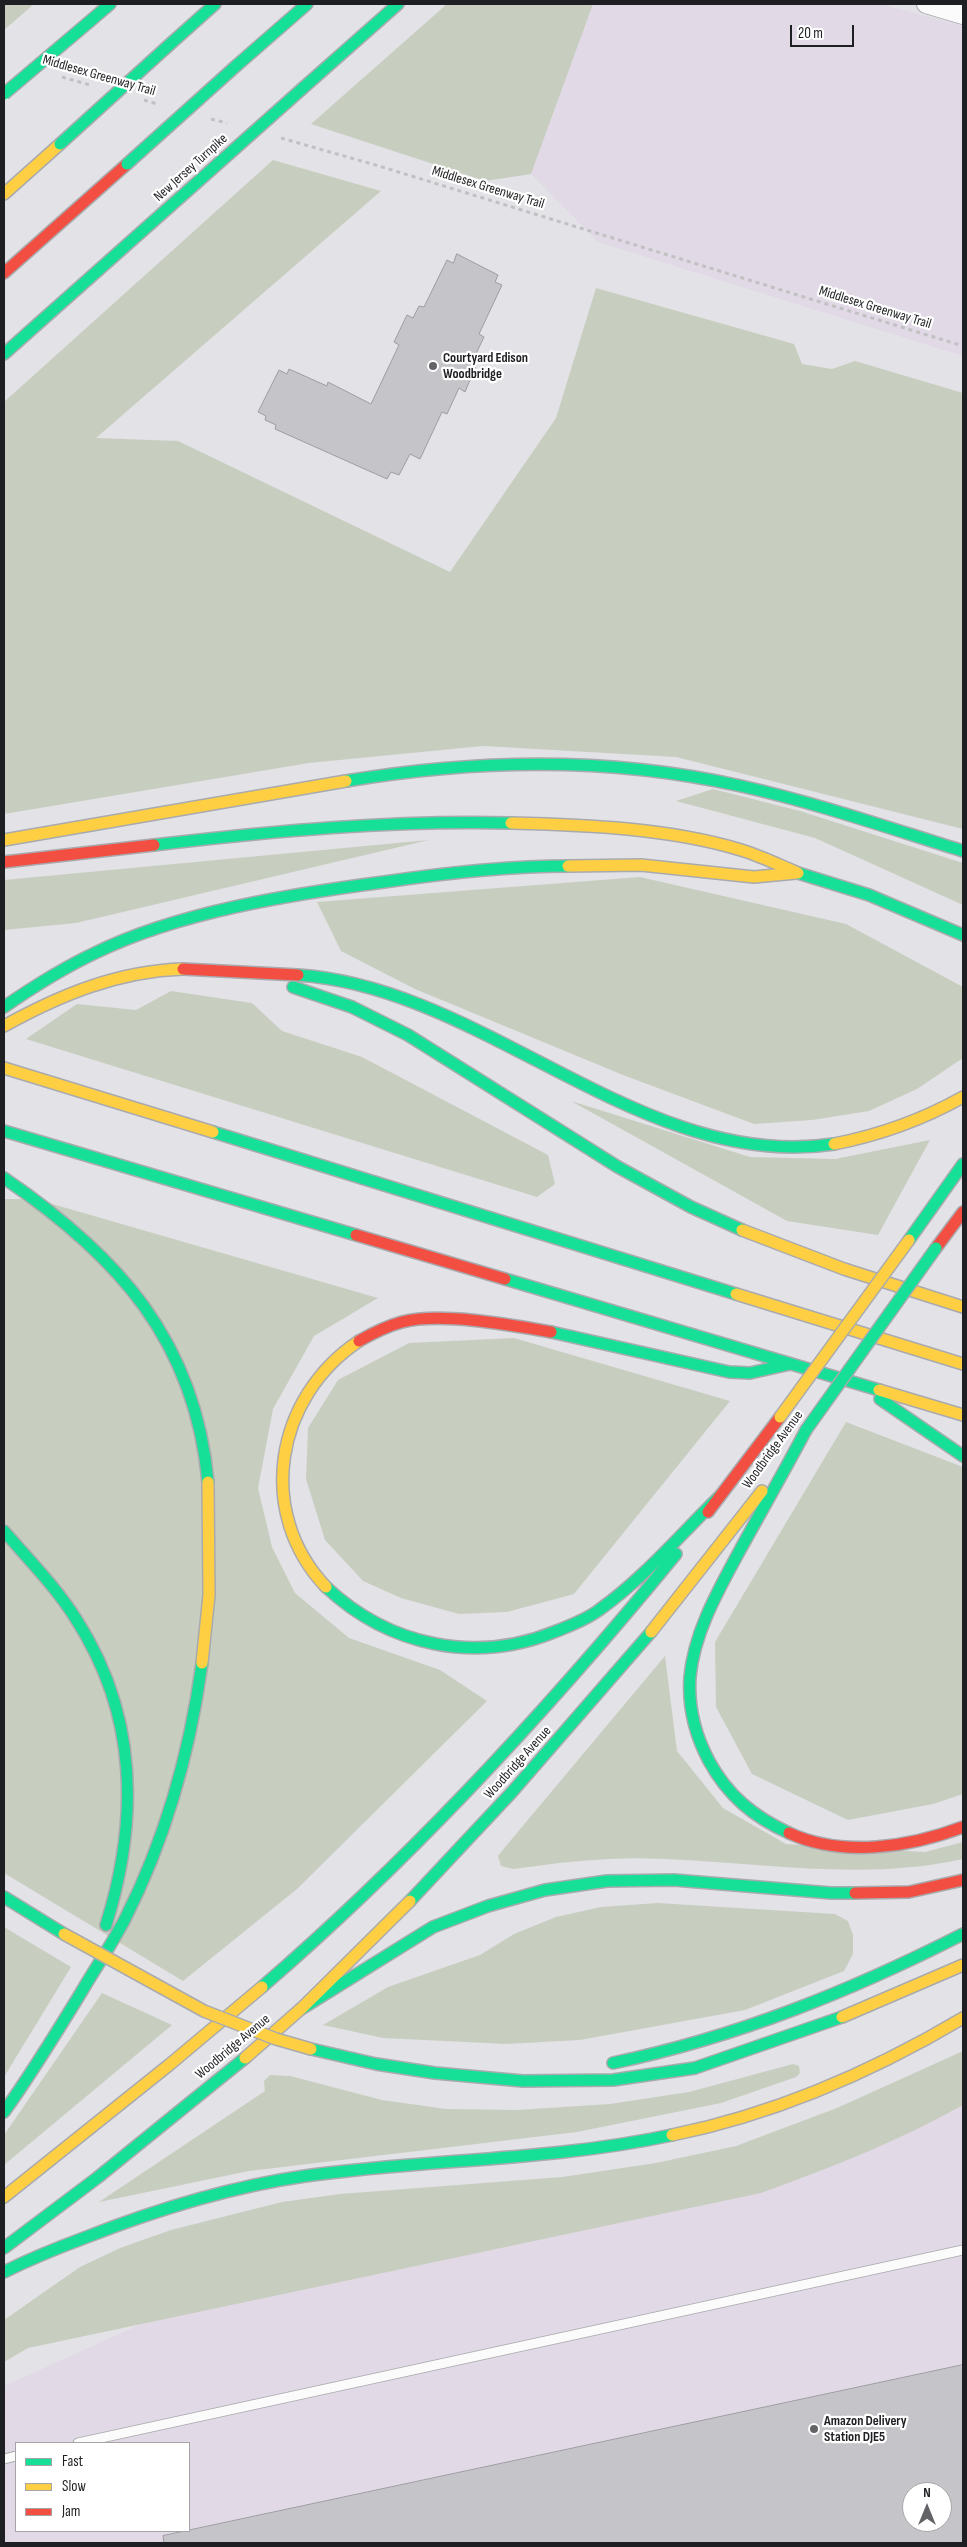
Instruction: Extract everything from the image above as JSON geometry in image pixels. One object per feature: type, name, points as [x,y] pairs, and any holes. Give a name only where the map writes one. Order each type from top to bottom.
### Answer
[{"type":"main road","points":[[4,94],[110,4]]},
{"type":"main road","points":[[4,194],[216,4]]},
{"type":"main road","points":[[4,272],[307,4]]},
{"type":"main road","name":"New Jersey Turnpike","points":[[4,354],[398,4]]},
{"type":"main road","points":[[4,188],[60,144]]},
{"type":"main road","points":[[4,840],[398,772],[457,766],[557,764],[650,770],[709,779],[772,794],[963,851]]},
{"type":"main road","points":[[4,862],[344,826],[508,821],[585,826],[662,835],[758,855],[797,873],[832,882],[898,905],[963,935]]},
{"type":"main road","points":[[4,1007],[43,980],[96,952],[148,931],[204,915],[320,890],[456,872],[534,866],[641,865],[695,869],[754,877],[797,873]]},
{"type":"main road","points":[[4,1026],[49,1000],[78,988],[117,977],[159,970],[203,969],[321,977],[379,992],[430,1010],[666,1120],[711,1136],[751,1145],[789,1147],[870,1138],[910,1124],[963,1097]]},
{"type":"main road","points":[[244,973],[316,994],[370,1014],[427,1046],[646,1183],[721,1222],[860,1276],[963,1307]]},
{"type":"main road","points":[[4,1068],[963,1364]]},
{"type":"main road","points":[[4,1132],[963,1415]]},
{"type":"main road","name":"Woodbridge Avenue","points":[[4,2197],[175,2061],[260,1989],[346,1912],[429,1832],[514,1744],[607,1638],[720,1496],[963,1164]]},
{"type":"main road","points":[[4,1178],[72,1226],[107,1259],[136,1294],[161,1331],[181,1372],[197,1417],[206,1462],[210,1510],[207,1628],[200,1682],[189,1741],[174,1794],[130,1911],[47,2050],[4,2112]]},
{"type":"main road","name":"Woodbridge Avenue","points":[[4,2248],[118,2162],[301,2009],[428,1882],[538,1764],[629,1659],[720,1549],[963,1212]]},
{"type":"main road","points":[[720,1496],[596,1612],[550,1635],[511,1647],[466,1651],[422,1643],[378,1624],[340,1600],[308,1570],[290,1532],[288,1523],[283,1496],[284,1454],[293,1418],[314,1380],[340,1354],[370,1334],[404,1321],[439,1319],[523,1327],[740,1374],[790,1364]]},
{"type":"main road","points":[[863,1387],[963,1456]]},
{"type":"main road","points":[[806,1430],[717,1593],[702,1626],[692,1665],[690,1704],[699,1743],[717,1776],[744,1807],[777,1829],[808,1839],[862,1846],[906,1844],[950,1833],[963,1827]]},
{"type":"main road","points":[[4,1531],[59,1595],[84,1630],[103,1667],[116,1703],[125,1743],[130,1784],[121,1878],[106,1925],[76,2001]]},
{"type":"main road","points":[[301,2009],[433,1927],[488,1906],[545,1890],[607,1881],[674,1880],[831,1894],[899,1892],[963,1880]]},
{"type":"main road","points":[[4,1897],[64,1934],[204,2011],[311,2049],[376,2064],[523,2081],[613,2080],[695,2068],[857,2012],[963,1964]]},
{"type":"main road","points":[[605,2064],[688,2046],[762,2023],[914,1959],[963,1934]]},
{"type":"main road","points":[[4,2272],[86,2236],[153,2212],[230,2191],[304,2176],[591,2148],[657,2139],[737,2119],[815,2092],[884,2062],[963,2018]]},
{"type":"main road","points":[[435,2072],[528,2072],[567,2068]]},
{"type":"street","points":[[926,4],[963,14]]},
{"type":"lane","points":[[83,2442],[963,2250]]},
{"type":"path","name":"Middlesex Greenway Trail","points":[[52,74],[100,88]]},
{"type":"path","name":"Middlesex Greenway Trail","points":[[138,98],[158,104]]},
{"type":"path","points":[[206,117],[235,126]]},
{"type":"path","name":"Middlesex Greenway Trail","points":[[273,136],[389,169],[963,346]]},
{"type":"shaded area","points":[[593,4],[881,4],[963,26],[963,356],[598,242],[531,174]]},
{"type":"shaded area","points":[[963,2093],[963,2543],[4,2543],[4,2386],[210,2293]]},
{"type":"green space","points":[[4,4],[34,4],[4,30]]},
{"type":"green space","points":[[447,4],[593,4],[531,174],[485,181],[311,124]]},
{"type":"green space","points":[[273,160],[381,191],[96,438],[178,441],[450,572],[556,418],[596,288],[794,344],[802,364],[832,369],[855,361],[963,393],[963,829],[676,757],[483,746],[309,763],[4,814],[4,402]]},
{"type":"green space","points":[[713,789],[800,811],[963,863],[963,905],[815,838],[676,801]]},
{"type":"green space","points":[[429,840],[76,923],[4,930],[4,880]]},
{"type":"green space","points":[[640,877],[846,924],[963,987],[963,1058],[917,1089],[869,1111],[812,1120],[754,1124],[623,1075],[415,989],[341,951],[317,902]]},
{"type":"green space","points":[[171,991],[252,1003],[282,1031],[362,1057],[548,1155],[555,1184],[537,1197],[26,1039],[77,1004],[136,1010]]},
{"type":"green space","points":[[571,1101],[750,1157],[835,1159],[930,1140],[878,1235],[787,1221]]},
{"type":"green space","points":[[4,1199],[35,1199],[378,1298],[314,1336],[273,1409],[258,1488],[272,1547],[295,1593],[349,1638],[440,1670],[487,1701],[297,1889],[183,1981],[4,1873]]},
{"type":"green space","points":[[514,1338],[730,1401],[574,1594],[507,1612],[459,1614],[401,1598],[363,1581],[325,1540],[306,1479],[308,1428],[338,1380],[409,1343]]},
{"type":"green space","points":[[846,1422],[963,1467],[963,1794],[933,1804],[848,1820],[752,1774],[716,1707],[715,1642]]},
{"type":"green space","points":[[665,1656],[677,1751],[723,1808],[786,1844],[925,1852],[963,1842],[963,1859],[889,1869],[852,1870],[646,1858],[589,1860],[513,1869],[501,1866],[498,1856]]},
{"type":"green space","points":[[658,1903],[835,1914],[848,1921],[853,1935],[853,1954],[844,1971],[745,2010],[580,2040],[506,2044],[383,2038],[323,2025],[388,1987],[480,1955],[514,1934],[556,1917],[601,1907]]},
{"type":"green space","points":[[4,1927],[71,1967],[4,2077]]},
{"type":"green space","points":[[102,1993],[172,2025],[4,2165],[4,2135]]},
{"type":"green space","points":[[963,2051],[963,2105],[864,2153],[761,2193],[28,2348],[4,2362],[4,2320],[80,2267],[120,2248],[171,2230],[282,2202],[340,2194],[562,2177],[656,2163],[736,2146],[837,2108]]},
{"type":"green space","points":[[793,2064],[799,2066],[800,2073],[796,2077],[721,2103],[577,2132],[249,2171],[99,2202],[265,2091],[264,2081],[270,2075],[290,2076],[382,2100],[446,2109],[517,2110],[610,2104],[689,2092]]},
{"type":"building","name":"Courtyard Edison Woodbridge","points":[[457,254],[498,275],[495,282],[502,285],[479,334],[484,337],[473,360],[477,363],[465,392],[459,388],[447,414],[442,412],[420,459],[410,454],[399,475],[391,472],[387,479],[275,429],[276,425],[265,420],[266,416],[258,412],[279,370],[287,374],[289,369],[327,386],[328,382],[371,404],[399,345],[394,342],[407,315],[413,318],[419,306],[424,307],[447,260],[453,263]]},
{"type":"building","name":"Amazon Delivery Station DJE5","points":[[963,2365],[963,2543],[164,2543],[163,2536],[190,2532],[190,2530]]},
{"type":"traffic: fast","points":[[89,22],[110,4]]},
{"type":"traffic: fast","points":[[168,46],[215,4]]},
{"type":"traffic: fast","points":[[236,66],[307,4]]},
{"type":"traffic: fast","points":[[303,88],[398,4]]},
{"type":"traffic: fast","points":[[4,94],[89,22]]},
{"type":"traffic: fast","points":[[60,144],[168,46]]},
{"type":"traffic: fast","points":[[127,164],[236,66]]},
{"type":"traffic: fast","points":[[193,186],[303,88]]},
{"type":"traffic: fast","points":[[4,354],[193,186]]},
{"type":"traffic: fast","points":[[346,781],[444,768],[494,765],[544,764],[643,770],[741,786],[797,800],[963,851]]},
{"type":"traffic: fast","points":[[154,845],[243,835],[377,825],[511,823]]},
{"type":"traffic: fast","points":[[4,1007],[48,978],[95,953],[162,926],[199,916],[312,892],[407,879],[499,869],[568,866]]},
{"type":"traffic: fast","points":[[798,873],[869,895],[963,935]]},
{"type":"traffic: fast","points":[[298,975],[367,987],[434,1011],[630,1106],[696,1132],[764,1146],[834,1144]]},
{"type":"traffic: fast","points":[[293,987],[352,1007],[408,1035],[618,1167],[691,1207],[742,1230]]},
{"type":"traffic: fast","points":[[4,1131],[356,1235]]},
{"type":"traffic: fast","points":[[213,1132],[736,1294]]},
{"type":"traffic: fast","points":[[909,1240],[963,1164]]},
{"type":"traffic: fast","points":[[4,1178],[45,1207],[82,1238],[115,1271],[144,1306],[168,1344],[187,1385],[200,1431],[208,1482]]},
{"type":"traffic: fast","points":[[806,1430],[936,1248]]},
{"type":"traffic: fast","points":[[505,1279],[879,1390]]},
{"type":"traffic: fast","points":[[551,1332],[729,1372],[750,1373],[790,1364]]},
{"type":"traffic: fast","points":[[880,1399],[963,1456]]},
{"type":"traffic: fast","points":[[789,1833],[764,1820],[743,1804],[733,1795],[716,1773],[696,1731],[691,1710],[690,1677],[692,1660],[702,1627],[716,1595],[806,1430]]},
{"type":"traffic: fast","points":[[326,1587],[351,1607],[377,1623],[405,1636],[434,1644],[464,1647],[494,1647],[524,1642],[571,1625],[599,1610],[647,1570],[720,1496]]},
{"type":"traffic: fast","points":[[4,1531],[51,1585],[76,1619],[96,1655],[111,1692],[121,1730],[127,1768],[127,1807],[124,1846],[117,1885],[106,1925]]},
{"type":"traffic: fast","points":[[262,1987],[373,1886],[478,1780],[579,1669],[676,1554]]},
{"type":"traffic: fast","points":[[410,1901],[512,1792],[651,1632]]},
{"type":"traffic: fast","points":[[4,2112],[44,2052],[109,1946],[125,1919],[139,1889],[164,1826],[183,1762],[191,1729],[202,1663]]},
{"type":"traffic: fast","points":[[301,2009],[433,1927],[488,1906],[545,1890],[607,1881],[674,1880],[831,1893],[855,1893]]},
{"type":"traffic: fast","points":[[4,1897],[64,1934]]},
{"type":"traffic: fast","points":[[613,2063],[704,2040],[749,2026],[878,1975],[963,1934]]},
{"type":"traffic: fast","points":[[311,2049],[376,2064],[435,2073],[523,2081],[613,2080],[695,2068],[842,2017]]},
{"type":"traffic: fast","points":[[4,2248],[97,2178],[245,2058]]},
{"type":"traffic: fast","points":[[4,2272],[54,2250],[138,2218],[248,2186],[351,2170],[581,2150],[672,2135]]},
{"type":"traffic: slow","points":[[4,194],[60,144]]},
{"type":"traffic: slow","points":[[4,840],[346,781]]},
{"type":"traffic: slow","points":[[511,823],[569,825],[657,832],[748,852],[798,873]]},
{"type":"traffic: slow","points":[[568,866],[641,865],[754,877],[796,873]]},
{"type":"traffic: slow","points":[[4,1026],[46,1004],[90,987],[135,974],[183,969]]},
{"type":"traffic: slow","points":[[4,1068],[213,1132]]},
{"type":"traffic: slow","points":[[834,1144],[900,1126],[932,1113],[963,1097]]},
{"type":"traffic: slow","points":[[742,1230],[844,1269],[963,1307]]},
{"type":"traffic: slow","points":[[780,1417],[909,1240]]},
{"type":"traffic: slow","points":[[736,1294],[963,1364]]},
{"type":"traffic: slow","points":[[326,1587],[304,1557],[289,1525],[283,1491],[284,1457],[293,1424],[308,1393],[331,1365],[359,1341]]},
{"type":"traffic: slow","points":[[879,1390],[963,1415]]},
{"type":"traffic: slow","points":[[202,1663],[209,1595],[208,1482]]},
{"type":"traffic: slow","points":[[651,1632],[762,1491]]},
{"type":"traffic: slow","points":[[245,2058],[303,2007],[410,1901]]},
{"type":"traffic: slow","points":[[64,1934],[204,2011],[276,2039],[311,2049]]},
{"type":"traffic: slow","points":[[842,2017],[963,1965]]},
{"type":"traffic: slow","points":[[4,2197],[169,2065],[262,1987]]},
{"type":"traffic: slow","points":[[672,2135],[749,2115],[822,2089],[894,2056],[963,2018]]},
{"type":"traffic: jam","points":[[4,273],[127,164]]},
{"type":"traffic: jam","points":[[4,862],[154,845]]},
{"type":"traffic: jam","points":[[183,969],[298,975]]},
{"type":"traffic: jam","points":[[936,1248],[963,1212]]},
{"type":"traffic: jam","points":[[356,1235],[505,1279]]},
{"type":"traffic: jam","points":[[359,1341],[380,1330],[402,1322],[436,1318],[476,1321],[551,1332]]},
{"type":"traffic: jam","points":[[708,1512],[780,1417]]},
{"type":"traffic: jam","points":[[789,1833],[810,1841],[832,1845],[876,1847],[921,1840],[963,1827]]},
{"type":"traffic: jam","points":[[855,1893],[909,1892],[963,1880]]},
{"type":"place","name":"Courtyard Edison Woodbridge","points":[[433,366]]},
{"type":"place","name":"Amazon Delivery Station DJE5","points":[[814,2429]]}]
